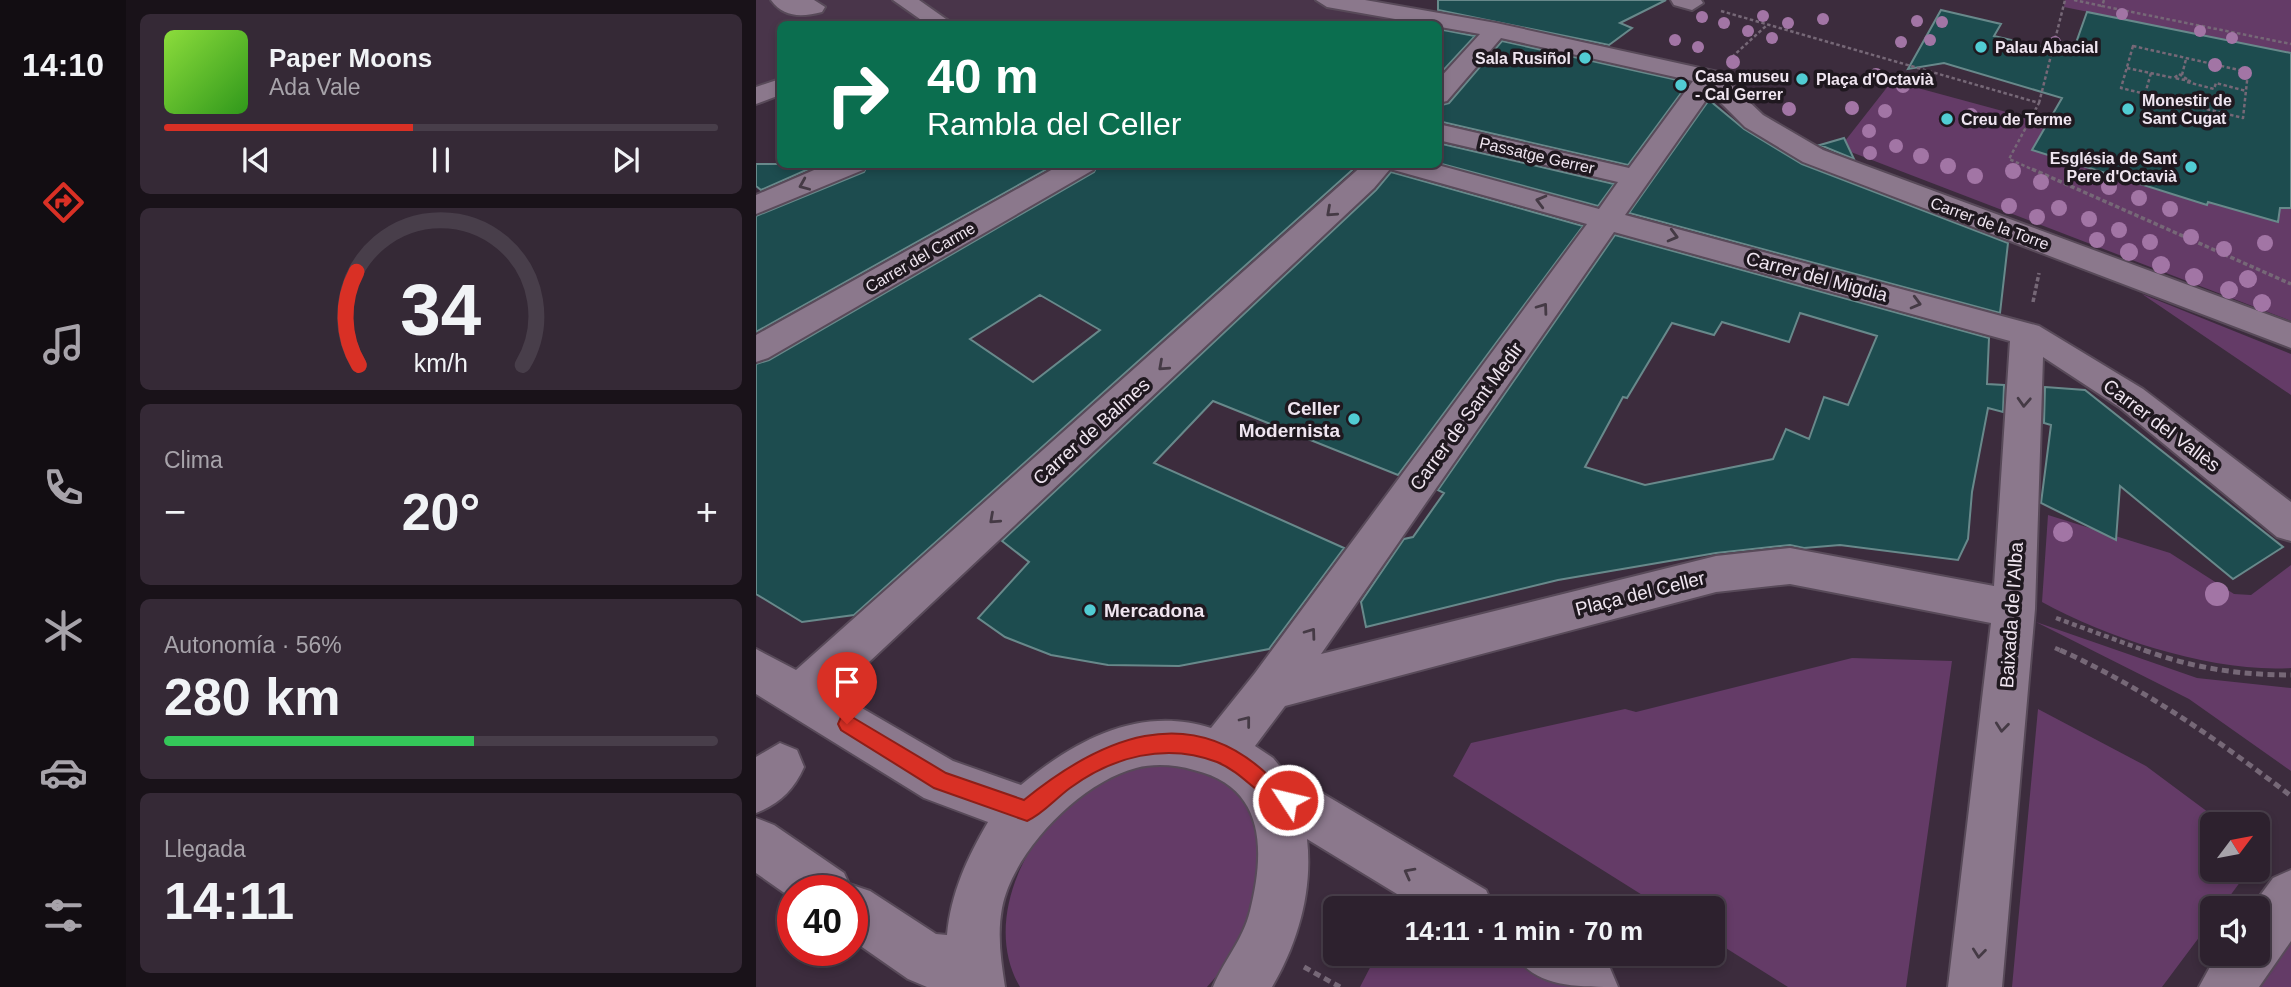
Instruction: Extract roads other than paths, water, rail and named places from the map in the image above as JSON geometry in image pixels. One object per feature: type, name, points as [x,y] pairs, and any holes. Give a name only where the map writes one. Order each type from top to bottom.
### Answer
[{"type":"street","points":[[782,0],[793,9],[814,7]]},
{"type":"street","points":[[904,0],[937,21]]},
{"type":"street","points":[[1335,5],[1405,19]]},
{"type":"street","points":[[1442,23],[1496,30],[1709,77]]},
{"type":"street","points":[[1442,91],[1496,30]]},
{"type":"street","name":"Carrer de Sant Medir","points":[[1220,753],[1271,688],[1709,77]]},
{"type":"street","name":"Carrer de la Torre","points":[[1709,77],[1754,121],[1798,149],[2291,336]]},
{"type":"street","points":[[756,96],[777,88]]},
{"type":"street","name":"Passatge Gerrer","points":[[1442,133],[1636,178]]},
{"type":"street","points":[[756,205],[844,168]]},
{"type":"street","name":"Carrer del Carme","points":[[756,350],[1076,168]]},
{"type":"street","name":"Carrer de Balmes","points":[[801,695],[1364,182],[1376,168]]},
{"type":"street","name":"Carrer del Migdia","points":[[1415,168],[2027,334]]},
{"type":"street","name":"Carrer del Vallès","points":[[2027,334],[2067,354],[2138,404],[2291,525]]},
{"type":"street","name":"Baixada de l'Alba","points":[[1975,987],[2013,619],[2027,334]]},
{"type":"street","name":"Plaça del Celler","points":[[1271,688],[1716,575],[1790,566],[2013,619]]},
{"type":"street","points":[[756,670],[941,781],[1027,811]]},
{"type":"street","points":[[868,920],[927,960],[975,976],[976,913],[991,861],[1027,811],[1062,781],[1092,763],[1138,744],[1183,744],[1220,753],[1248,769],[1266,787],[1448,896]]},
{"type":"street","points":[[1240,987],[1267,945],[1282,884],[1283,841],[1266,787]]},
{"type":"street","points":[[756,844],[802,875]]},
{"type":"street","points":[[2270,926],[2291,896]]},
{"type":"street","points":[[1560,966],[1591,987]]},
{"type":"street","points":[[2226,987],[2241,966]]},
{"type":"place","name":"Palau Abacial","points":[[1981,47]]},
{"type":"place","name":"Sala Rusiñol","points":[[1585,58]]},
{"type":"place","name":"Plaça d'Octavià","points":[[1802,79]]},
{"type":"place","name":"Casa museu - Cal Gerrer","points":[[1681,85]]},
{"type":"place","name":"Monestir de Sant Cugat","points":[[2128,109]]},
{"type":"place","name":"Creu de Terme","points":[[1947,119]]},
{"type":"place","name":"Església de Sant Pere d'Octavià","points":[[2191,167]]},
{"type":"place","name":"Celler Modernista","points":[[1354,419]]},
{"type":"place","name":"Mercadona","points":[[1090,610]]}]
